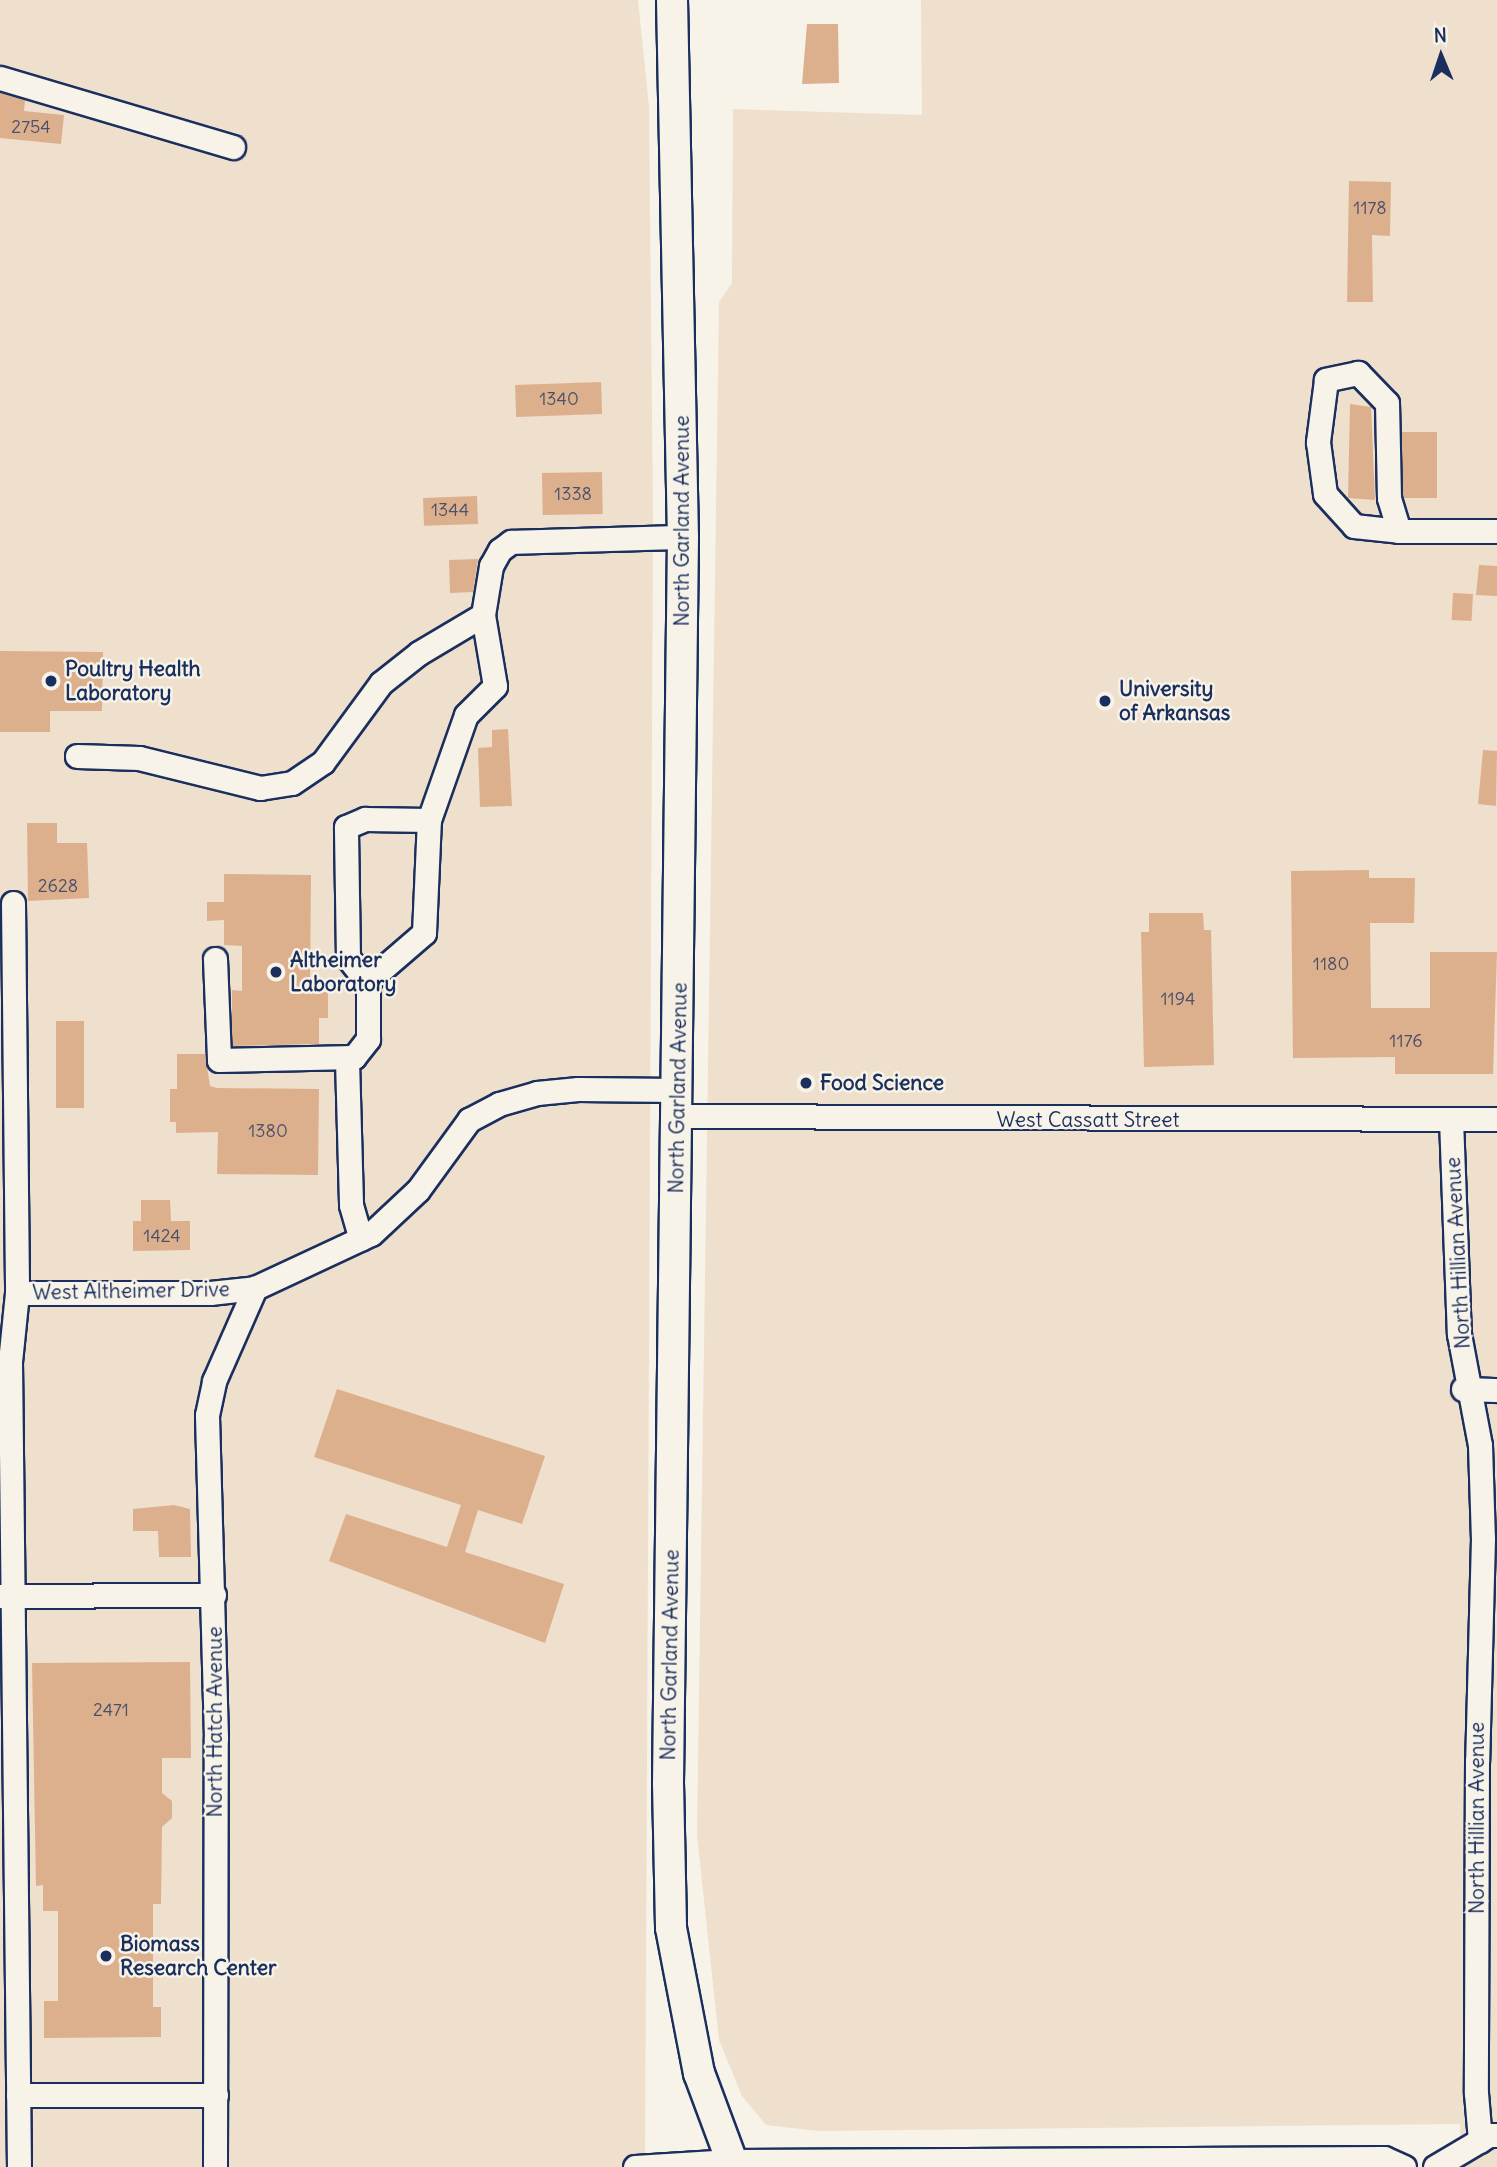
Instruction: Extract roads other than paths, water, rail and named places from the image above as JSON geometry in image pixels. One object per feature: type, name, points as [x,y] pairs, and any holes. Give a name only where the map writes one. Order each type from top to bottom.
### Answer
[{"type":"main road","name":"North Garland Avenue","points":[[672,0],[683,537],[668,1769],[671,1928],[699,2073],[732,2164]]},
{"type":"street","points":[[0,78],[233,147]]},
{"type":"street","points":[[1399,531],[1389,498],[1387,403],[1359,373],[1326,380],[1318,442],[1325,494],[1354,526],[1399,531],[1497,531]]},
{"type":"street","points":[[367,982],[424,933],[429,821],[466,715],[495,686],[483,615],[491,566],[500,550],[512,542],[683,537]]},
{"type":"street","points":[[77,756],[139,758],[260,788],[292,783],[324,762],[381,683],[419,653],[483,615]]},
{"type":"street","points":[[215,959],[219,1060],[347,1060],[361,1052],[368,1039],[367,982],[348,958],[346,827],[365,819],[429,821]]},
{"type":"street","points":[[13,903],[17,1293],[10,1362],[6,1596],[19,2167]]},
{"type":"street","points":[[347,1060],[351,1205],[361,1239]]},
{"type":"street","name":"West Altheimer Drive","points":[[17,1293],[210,1293],[256,1288],[361,1239],[396,1214],[469,1120],[499,1104],[537,1093],[578,1089],[678,1103]]},
{"type":"street","name":"West Cassatt Street","points":[[678,1103],[1497,1119]]},
{"type":"street","name":"North Hillian Avenue","points":[[1451,1119],[1454,1265],[1466,1390],[1480,1445],[1483,1538],[1477,1789],[1476,2093],[1489,2138]]},
{"type":"street","name":"North Hatch Avenue","points":[[215,2167],[214,1595],[207,1415],[214,1381],[256,1288]]},
{"type":"street","points":[[1466,1390],[1497,1390]]},
{"type":"street","points":[[6,1596],[214,1595]]},
{"type":"street","points":[[18,2095],[216,2095]]},
{"type":"street","points":[[1435,2167],[1489,2138]]},
{"type":"street","points":[[635,2167],[1384,2158],[1404,2167]]},
{"type":"place","name":"Poultry Health Laboratory","points":[[51,681]]},
{"type":"place","name":"University of Arkansas","points":[[1105,701]]},
{"type":"place","name":"Altheimer Laboratory","points":[[276,972]]},
{"type":"place","name":"Food Science","points":[[806,1083]]},
{"type":"place","name":"Biomass Research Center","points":[[106,1956]]}]
